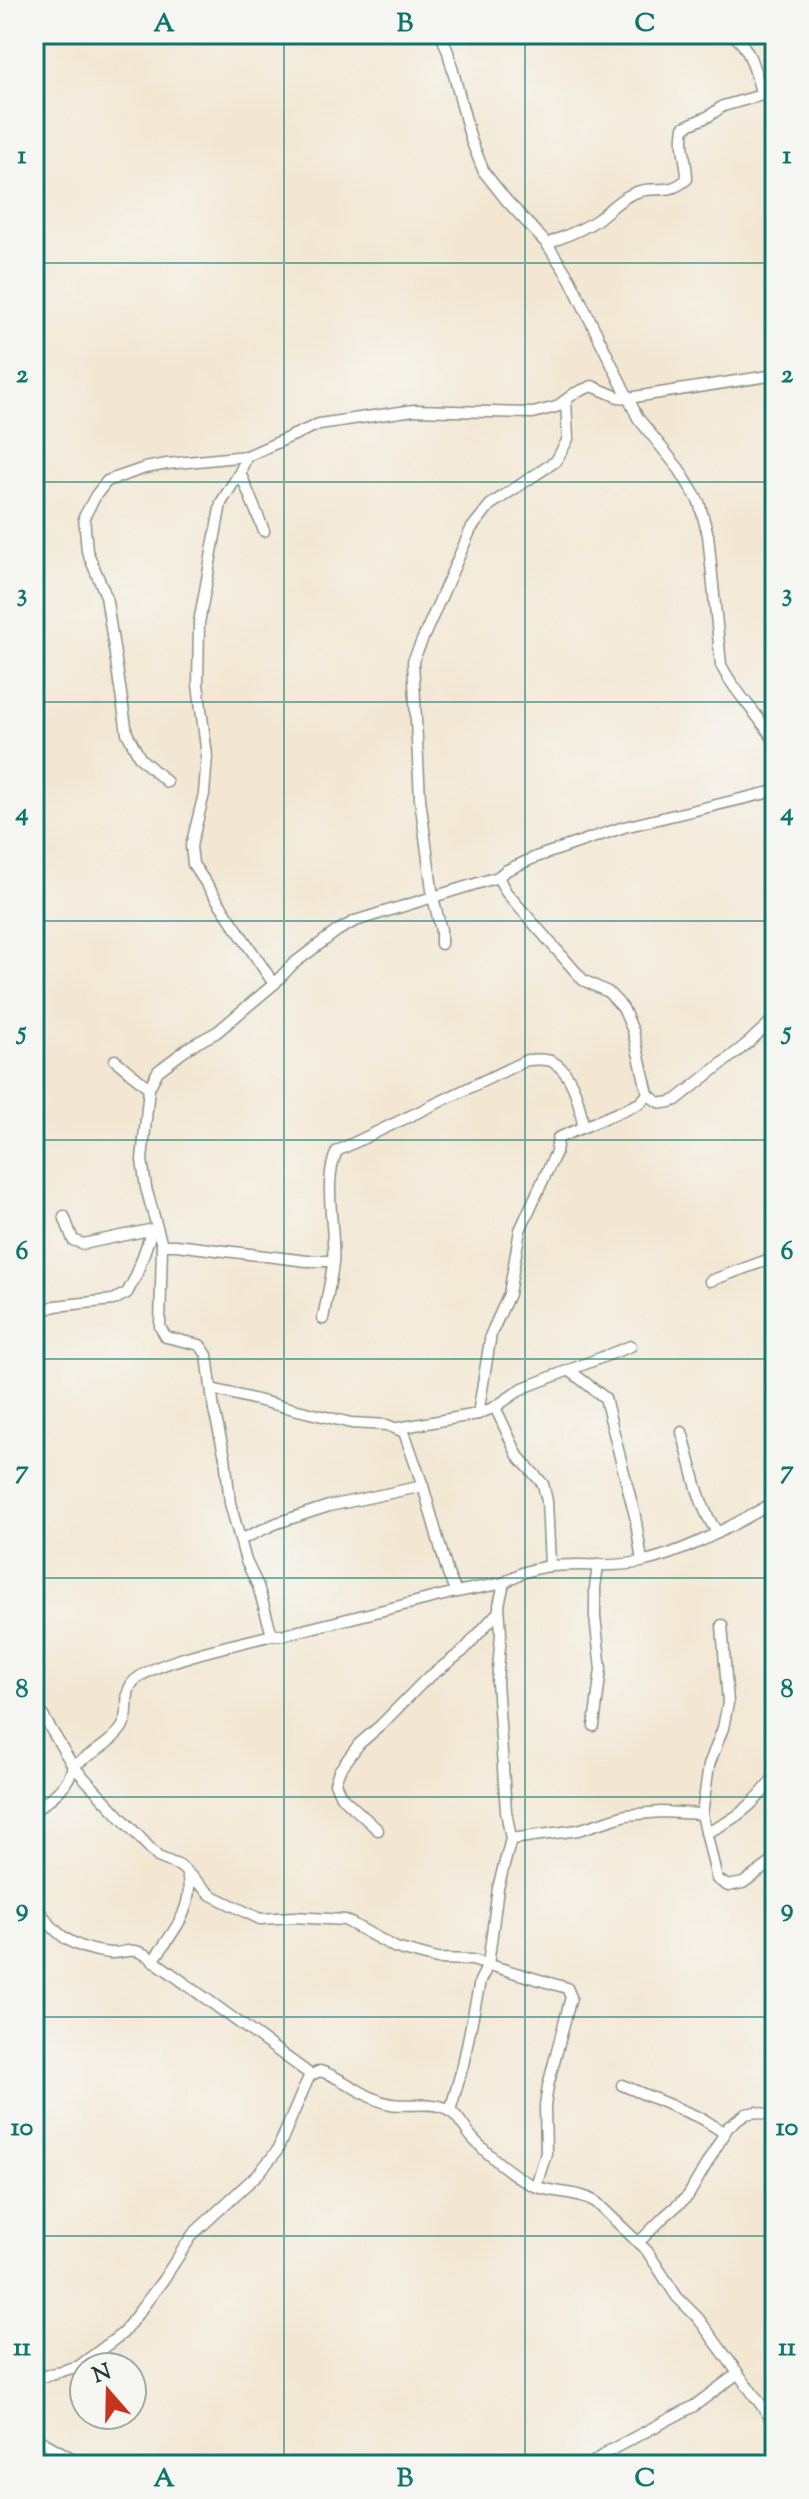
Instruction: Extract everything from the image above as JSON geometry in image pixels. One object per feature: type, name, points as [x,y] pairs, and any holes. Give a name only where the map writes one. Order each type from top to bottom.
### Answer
[{"type":"street","points":[[441,34],[471,140],[484,172],[547,244],[570,279],[638,418],[679,469],[699,502],[708,535],[721,665],[730,684],[763,722],[775,742]]},
{"type":"street","points":[[547,244],[596,220],[617,202],[641,190],[665,190],[680,186],[687,179],[687,163],[681,140],[684,127],[723,106],[762,95],[747,50],[740,39],[731,34]]},
{"type":"street","points":[[167,782],[140,758],[127,733],[106,596],[87,551],[84,517],[107,481],[167,464],[247,456],[319,424],[414,410],[533,413],[556,407],[575,393],[592,386],[628,398],[775,375]]},
{"type":"street","points":[[441,944],[420,799],[413,661],[471,529],[490,505],[556,461],[568,439],[566,402]]},
{"type":"street","points":[[247,456],[221,503],[199,623],[198,684],[207,756],[204,794],[191,846],[193,864],[274,984]]},
{"type":"street","points":[[240,472],[264,531]]},
{"type":"street","points":[[272,1635],[230,1503],[225,1457],[204,1348],[166,1337],[160,1327],[162,1245],[154,1229],[142,1160],[149,1088],[158,1071],[191,1046],[217,1032],[293,964],[337,931],[376,914],[498,877],[536,857],[624,827],[775,791]]},
{"type":"street","points":[[498,877],[506,892],[583,980],[608,992],[623,1008],[633,1031],[648,1094],[657,1102],[665,1104],[676,1100],[775,1018]]},
{"type":"street","points":[[115,1060],[149,1088]]},
{"type":"street","points":[[323,1319],[333,1261],[330,1211],[333,1160],[342,1147],[527,1060],[554,1062],[565,1074],[581,1106],[583,1125]]},
{"type":"street","points":[[478,1414],[491,1334],[509,1294],[520,1230],[556,1152],[558,1138],[640,1103],[648,1094]]},
{"type":"street","points":[[64,1216],[73,1240],[83,1244],[154,1229]]},
{"type":"street","points":[[37,1313],[55,1306],[113,1300],[127,1293],[154,1229]]},
{"type":"street","points":[[162,1245],[307,1261],[333,1261]]},
{"type":"street","points":[[710,1281],[775,1257]]},
{"type":"street","points":[[398,1428],[478,1414],[495,1407],[523,1388],[631,1346]]},
{"type":"street","points":[[569,1370],[605,1398],[635,1516],[642,1561]]},
{"type":"street","points":[[212,1389],[351,1423],[387,1425],[404,1432],[456,1592]]},
{"type":"street","points":[[495,1407],[518,1456],[543,1484],[547,1501],[550,1565]]},
{"type":"street","points":[[682,1432],[701,1498],[718,1533]]},
{"type":"street","points":[[240,1540],[277,1523],[329,1506],[423,1486]]},
{"type":"street","points":[[34,1811],[62,1789],[71,1778],[73,1766],[107,1743],[125,1722],[130,1685],[144,1673],[189,1657],[272,1635],[283,1635],[504,1583],[522,1573],[550,1565],[622,1565],[642,1561],[684,1549],[775,1502]]},
{"type":"street","points":[[594,1726],[601,1669],[595,1617],[598,1565]]},
{"type":"street","points":[[450,2111],[480,1981],[488,1965],[498,1888],[511,1839],[506,1811],[497,1682],[501,1634],[499,1611],[504,1583]]},
{"type":"street","points":[[378,1830],[341,1796],[335,1783],[339,1771],[359,1744],[424,1681],[463,1651],[499,1611]]},
{"type":"street","points":[[722,1625],[728,1703],[723,1728],[709,1765],[702,1814],[706,1833],[717,1879],[722,1884],[739,1885],[775,1860]]},
{"type":"street","points":[[34,1701],[73,1766],[158,1857],[186,1870],[211,1895],[260,1919],[345,1920],[396,1948],[437,1959],[472,1960],[567,1988],[571,1994],[548,2086],[545,2106],[546,2153],[536,2186]]},
{"type":"street","points":[[706,1833],[743,1812],[775,1776]]},
{"type":"street","points":[[511,1839],[578,1830],[626,1815],[661,1812],[702,1814]]},
{"type":"street","points":[[153,1961],[181,1922],[187,1906],[189,1891],[186,1870]]},
{"type":"street","points":[[34,1902],[47,1924],[70,1943],[111,1953],[131,1950],[153,1961],[311,2075],[323,2072],[376,2101],[404,2106],[444,2107],[472,2138],[509,2171],[536,2186],[587,2197],[603,2208],[647,2251],[677,2297],[698,2318],[775,2424]]},
{"type":"street","points":[[34,2379],[79,2366],[123,2333],[193,2234],[259,2173],[277,2151],[311,2075]]},
{"type":"street","points":[[622,2085],[703,2119],[723,2132]]},
{"type":"street","points":[[638,2243],[688,2196],[723,2132],[734,2121],[756,2112],[775,2116]]},
{"type":"street","points":[[590,2465],[607,2452],[694,2406],[737,2374]]},
{"type":"street","points":[[34,2437],[84,2465]]}]
